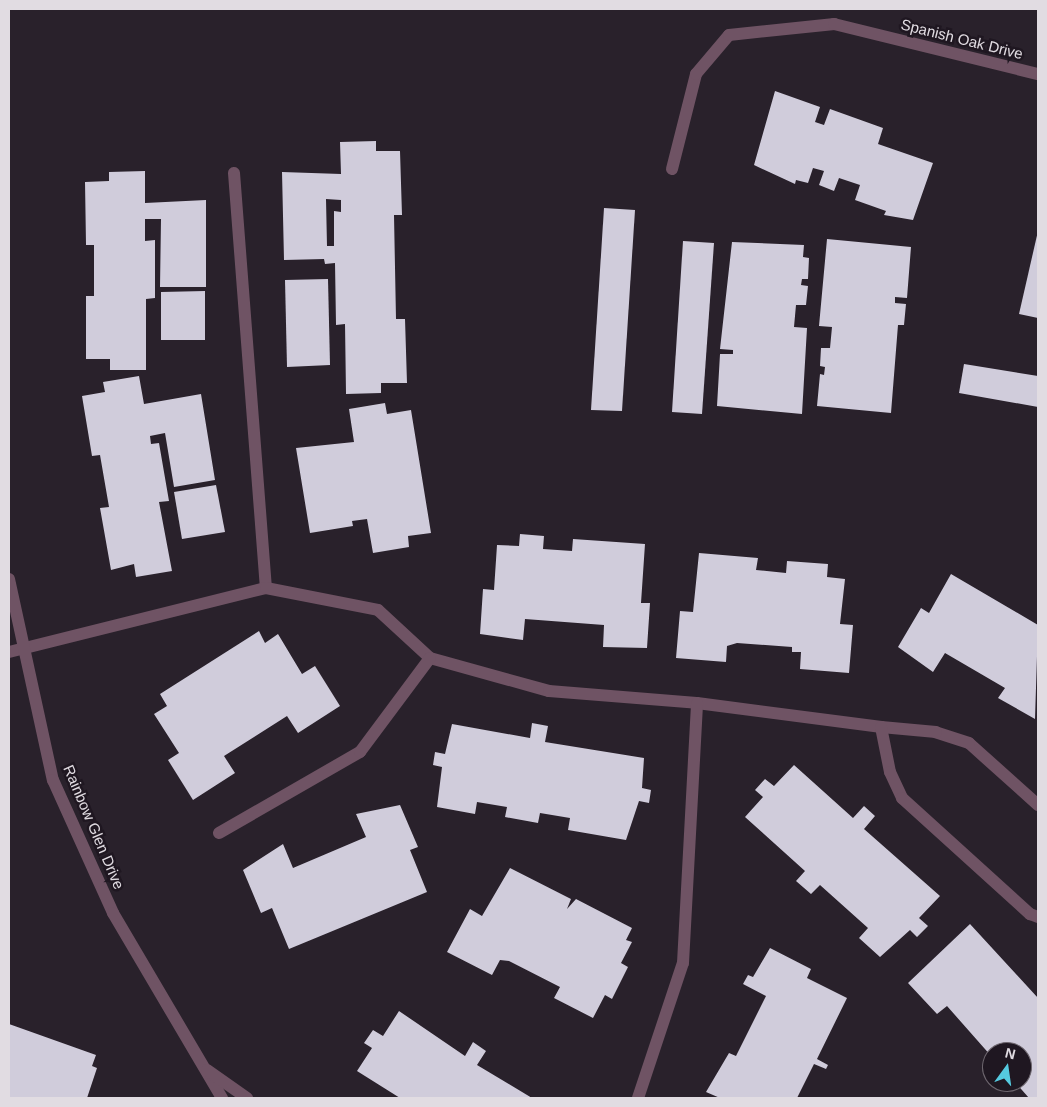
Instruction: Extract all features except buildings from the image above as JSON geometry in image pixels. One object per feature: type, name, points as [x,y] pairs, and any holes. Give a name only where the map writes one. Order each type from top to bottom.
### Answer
[{"type":"street","name":"Spanish Oak Drive","points":[[672,169],[696,74],[729,35],[834,24],[1038,74]]},
{"type":"street","points":[[234,173],[266,588]]},
{"type":"street","name":"Rainbow Glen Drive","points":[[9,579],[53,780],[113,913],[222,1098]]},
{"type":"street","points":[[9,652],[266,588],[378,610],[430,658],[549,691],[697,703],[880,727],[936,732],[969,743],[1038,806]]},
{"type":"street","points":[[219,833],[360,752],[430,658]]},
{"type":"street","points":[[638,1098],[683,962],[697,703]]},
{"type":"street","points":[[880,727],[890,772],[902,798],[1030,914],[1038,917]]},
{"type":"street","name":"Rainbow Glen Drive","points":[[203,1068],[247,1098]]}]
